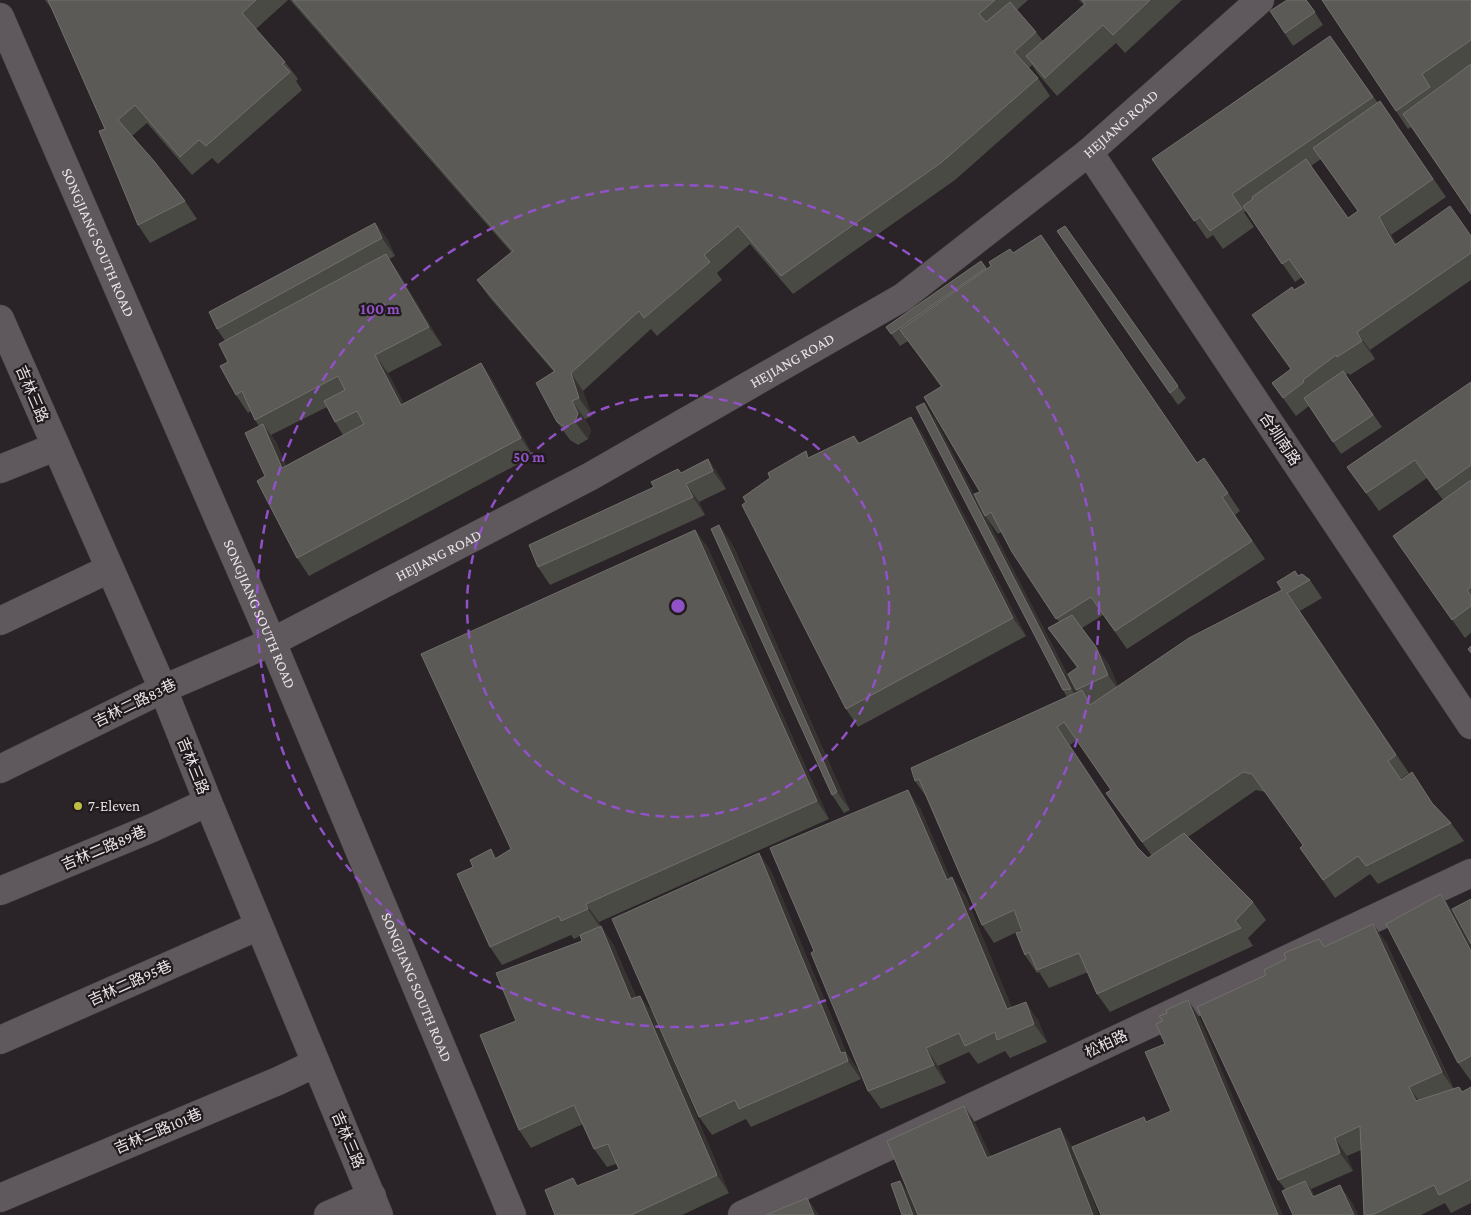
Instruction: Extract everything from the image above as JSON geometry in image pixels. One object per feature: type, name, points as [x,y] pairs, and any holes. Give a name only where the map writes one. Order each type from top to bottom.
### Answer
[{"type":"street","name":"HEJIANG ROAD","points":[[272,642],[591,476],[904,297],[1089,152],[1260,0]]},
{"type":"street","name":"SONGJIANG SOUTH ROAD","points":[[0,17],[272,642],[512,1215]]},
{"type":"street","name":"合圳南路","points":[[1089,152],[1471,725]]},
{"type":"street","name":"吉林三路","points":[[0,319],[163,689],[259,926],[376,1206]]},
{"type":"street","points":[[0,469],[55,446]]},
{"type":"street","points":[[0,621],[109,569]]},
{"type":"street","name":"吉林二路83巷","points":[[0,769],[163,689],[272,642]]},
{"type":"street","name":"吉林二路89巷","points":[[0,891],[152,828],[208,802]]},
{"type":"street","name":"松柏路","points":[[742,1215],[1471,873]]},
{"type":"street","name":"吉林二路95巷","points":[[0,1040],[259,926]]},
{"type":"street","name":"吉林二路101巷","points":[[0,1198],[316,1063]]},
{"type":"street","points":[[328,1215],[376,1206]]},
{"type":"building","points":[[48,0],[256,0],[242,13],[285,62],[282,64],[290,72],[206,146],[199,140],[180,157],[135,105],[118,120],[154,161],[185,201],[138,225],[99,131],[105,129]]},
{"type":"building","points":[[293,0],[995,0],[979,14],[986,22],[1010,2],[1036,32],[1014,52],[1038,78],[942,162],[781,276],[738,226],[704,255],[710,262],[644,318],[639,311],[571,373],[579,398],[572,401],[578,413],[575,422],[565,427],[557,422],[536,383],[555,371],[477,280],[513,251]]},
{"type":"building","points":[[1082,0],[1150,0],[1113,35],[1103,25],[1045,78],[1026,56],[1085,4]]},
{"type":"building","points":[[1287,0],[1306,0],[1315,12],[1285,33],[1270,11]]},
{"type":"building","points":[[1322,0],[1471,0],[1471,40],[1422,74],[1430,87],[1396,111]]},
{"type":"building","points":[[1330,36],[1373,97],[1232,194],[1242,209],[1210,231],[1200,217],[1194,221],[1152,159]]},
{"type":"building","points":[[1471,64],[1471,214],[1403,114]]},
{"type":"building","points":[[1380,101],[1433,179],[1379,217],[1395,245],[1450,206],[1471,236],[1471,253],[1357,332],[1362,341],[1337,357],[1336,355],[1283,398],[1272,383],[1291,369],[1252,315],[1292,287],[1294,290],[1306,283],[1289,259],[1282,264],[1243,206],[1253,199],[1252,197],[1306,159],[1348,218],[1358,211],[1313,148]]},
{"type":"building","points":[[375,223],[382,238],[217,329],[209,312]]},
{"type":"building","points":[[1065,226],[1178,386],[1170,393],[1057,231]]},
{"type":"building","points":[[1041,235],[1197,463],[1204,458],[1228,493],[1222,497],[1252,541],[1115,631],[1091,597],[1056,619],[1012,552],[991,512],[985,516],[974,494],[980,492],[924,397],[942,386],[900,330],[991,266],[989,262],[1010,249],[1013,253]]},
{"type":"building","points":[[386,254],[429,327],[375,355],[401,405],[481,363],[521,438],[297,558],[257,481],[265,476],[245,433],[263,424],[282,468],[364,424],[357,411],[335,422],[324,401],[345,390],[338,376],[255,420],[242,391],[236,395],[220,366],[228,362],[219,344]]},
{"type":"building","points":[[981,261],[986,268],[891,334],[886,327]]},
{"type":"building","points":[[1343,371],[1373,415],[1333,442],[1304,398]]},
{"type":"building","points":[[1471,382],[1471,465],[1436,490],[1415,460],[1366,493],[1347,467]]},
{"type":"building","points":[[924,403],[1071,689],[1063,690],[916,407]]},
{"type":"building","points":[[911,417],[1013,618],[846,709],[742,505],[746,502],[743,497],[770,478],[768,473],[806,451],[808,458],[854,436],[858,444]]},
{"type":"building","points":[[708,459],[713,471],[686,484],[693,497],[538,567],[529,545],[654,487],[651,482],[678,469],[681,473]]},
{"type":"building","points":[[1471,480],[1471,587],[1467,590],[1471,596],[1471,606],[1452,620],[1393,536]]},
{"type":"building","points":[[719,525],[837,792],[832,795],[711,529]]},
{"type":"building","points":[[695,530],[817,801],[586,904],[588,909],[561,921],[559,916],[490,947],[457,874],[473,867],[470,860],[491,849],[495,859],[511,849],[421,654]]},
{"type":"building","points":[[1295,571],[1298,576],[1302,574],[1310,580],[1287,593],[1396,755],[1388,761],[1401,780],[1412,772],[1432,803],[1451,823],[1366,866],[1358,856],[1323,880],[1300,848],[1303,845],[1252,774],[1243,772],[1142,842],[1106,793],[1111,790],[1064,722],[1057,727],[1137,847],[1148,858],[1184,833],[1253,902],[1235,921],[1241,928],[1097,994],[1079,953],[1037,970],[1029,952],[1025,955],[1016,933],[1022,931],[1014,910],[982,925],[919,779],[915,781],[911,768],[1082,690],[1090,705],[1189,638],[1282,590],[1277,582]]},
{"type":"building","points":[[1072,615],[1096,647],[1108,675],[1076,690],[1068,674],[1078,667],[1048,628]]},
{"type":"building","points":[[908,790],[947,880],[952,877],[1007,1009],[1026,1002],[1034,1024],[997,1040],[995,1032],[965,1046],[959,1033],[926,1048],[934,1065],[868,1091],[811,953],[814,951],[770,848]]},
{"type":"building","points":[[759,853],[841,1053],[845,1052],[848,1061],[739,1109],[735,1100],[699,1117],[612,919]]},
{"type":"building","points":[[1441,894],[1471,951],[1471,1056],[1458,1063],[1386,924]]},
{"type":"building","points":[[1471,899],[1471,944],[1452,909]]},
{"type":"building","points":[[1373,924],[1442,1072],[1409,1087],[1416,1101],[1459,1087],[1462,1092],[1471,1087],[1471,1179],[1439,1195],[1434,1185],[1372,1215],[1364,1215],[1360,1126],[1335,1138],[1340,1153],[1278,1180],[1197,1007],[1266,975],[1264,970],[1286,959],[1284,953],[1319,939],[1324,947]]},
{"type":"building","points":[[601,926],[631,999],[640,996],[717,1175],[631,1215],[555,1215],[545,1190],[573,1178],[577,1186],[619,1169],[608,1144],[594,1149],[574,1105],[519,1130],[480,1035],[516,1021],[496,973],[582,941],[580,935]]},
{"type":"building","points":[[1188,1000],[1278,1215],[1101,1215],[1072,1147],[1144,1117],[1146,1122],[1171,1111],[1145,1052],[1165,1044],[1156,1024],[1163,1021],[1159,1016],[1167,1013],[1166,1010]]},
{"type":"building","points":[[964,1106],[987,1158],[1060,1128],[1093,1215],[918,1215],[887,1141]]},
{"type":"building","points":[[900,1181],[913,1215],[902,1215],[891,1184]]},
{"type":"building","points":[[1305,1181],[1313,1197],[1340,1185],[1354,1215],[1293,1215],[1282,1191]]},
{"type":"building","points":[[807,1198],[814,1215],[766,1215]]},
{"type":"place","name":"7-Eleven","points":[[78,806]]}]
